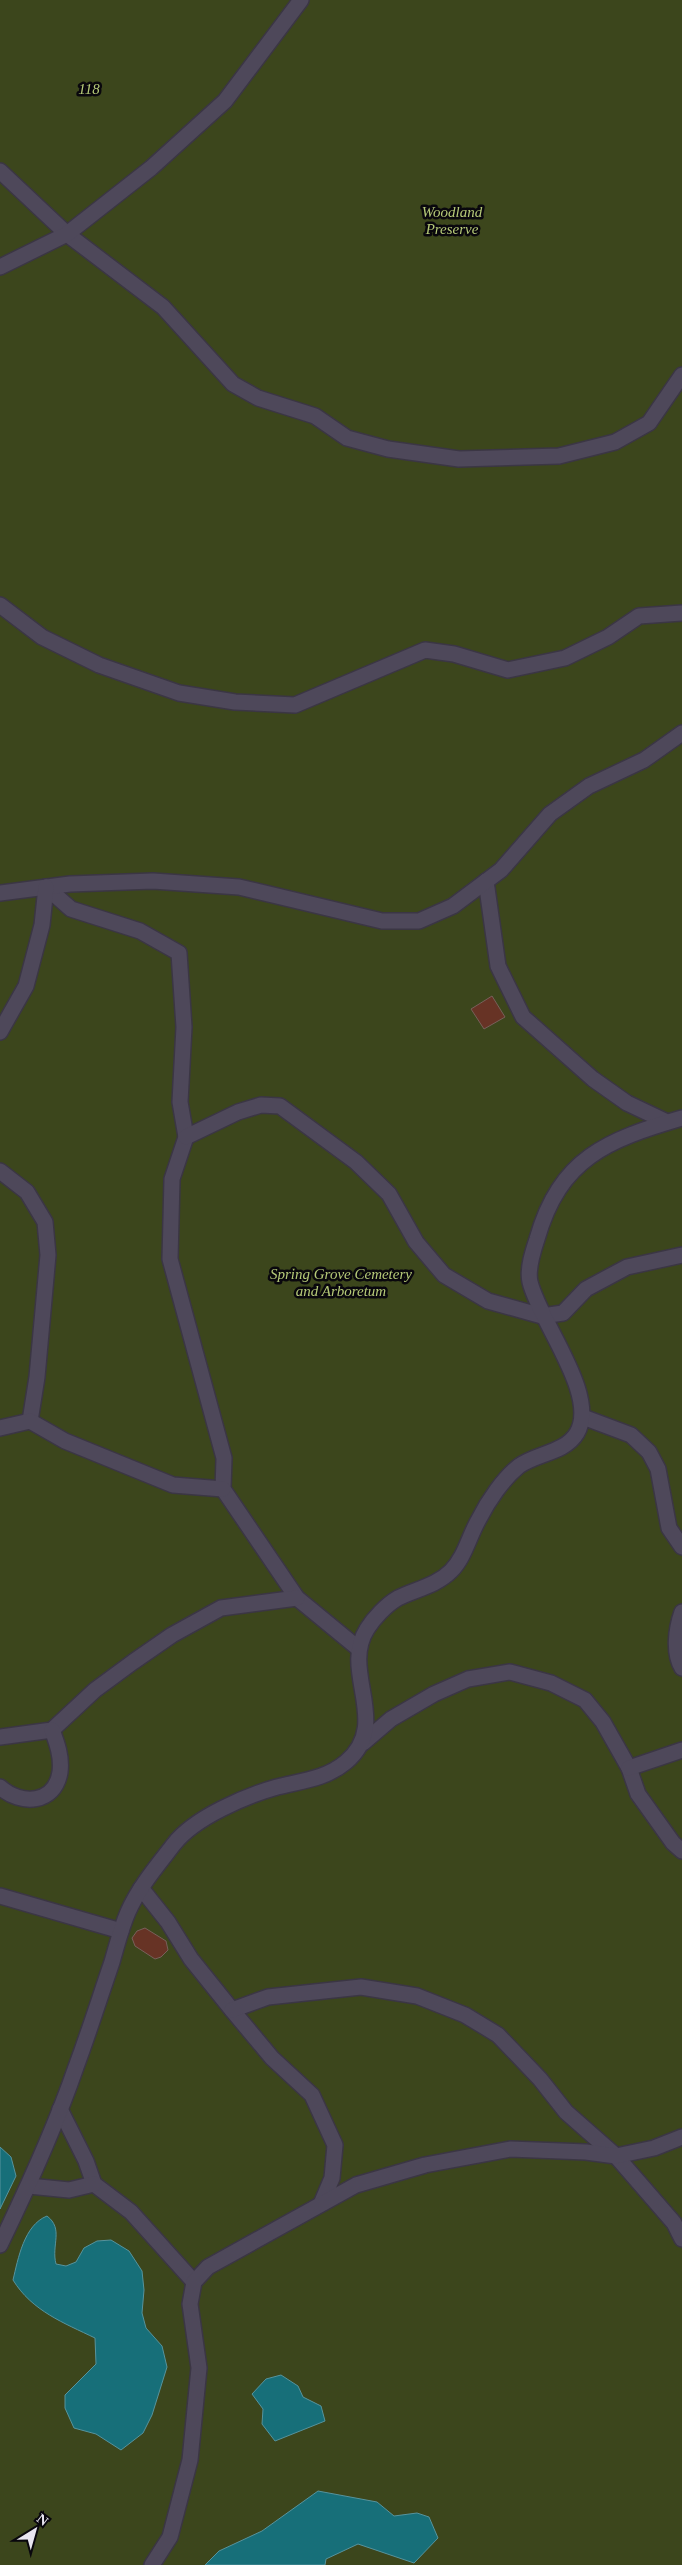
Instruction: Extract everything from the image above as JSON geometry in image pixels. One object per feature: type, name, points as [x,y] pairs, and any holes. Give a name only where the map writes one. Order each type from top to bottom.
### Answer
[{"type":"street","points":[[0,267],[67,234],[151,168],[225,101],[302,0]]},
{"type":"street","points":[[0,171],[67,234],[163,307],[232,384],[258,398],[315,416],[347,438],[388,449],[459,459],[559,456],[615,442],[649,423],[682,375]]},
{"type":"street","points":[[0,605],[42,637],[99,665],[170,690],[235,702],[295,705],[425,650],[454,654],[508,670],[565,658],[608,637],[639,616],[682,612]]},
{"type":"street","points":[[0,894],[46,887],[153,881],[239,888],[382,921],[419,921],[453,906],[501,870],[550,814],[589,786],[644,760],[682,733]]},
{"type":"street","points":[[486,881],[498,966],[523,1017],[593,1079],[627,1102],[667,1122]]},
{"type":"street","points":[[0,1032],[26,986],[42,925],[46,887]]},
{"type":"street","points":[[46,887],[71,909],[140,931],[179,953],[184,1027],[180,1102],[186,1137],[172,1179],[170,1259],[224,1458],[222,1489],[297,1598],[359,1649]]},
{"type":"street","points":[[186,1137],[238,1112],[261,1105],[280,1106],[356,1162],[390,1194],[416,1242],[444,1276],[488,1301],[542,1316],[563,1313],[586,1289],[627,1267],[682,1255]]},
{"type":"street","points":[[363,1743],[367,1713],[359,1649],[365,1632],[377,1615],[397,1599],[427,1587],[450,1572],[465,1551],[478,1520],[496,1491],[520,1466],[566,1445],[576,1435],[583,1417],[572,1370],[542,1316],[529,1278],[543,1217],[558,1188],[582,1161],[616,1139],[682,1118]]},
{"type":"street","points":[[0,1171],[27,1192],[45,1222],[48,1255],[37,1377],[30,1421]]},
{"type":"street","points":[[583,1417],[631,1435],[649,1452],[658,1469],[664,1510],[669,1528],[682,1547]]},
{"type":"street","points":[[0,1428],[30,1421],[65,1441],[173,1485],[222,1489]]},
{"type":"street","points":[[1,1739],[52,1730],[88,1696],[133,1662],[172,1635],[221,1608],[297,1598]]},
{"type":"street","points":[[682,1612],[676,1639],[678,1660],[682,1668]]},
{"type":"street","points":[[0,2245],[29,2186],[60,2109],[121,1931],[141,1888],[178,1839],[202,1822],[240,1800],[274,1788],[317,1778],[344,1763],[390,1719],[434,1694],[468,1679],[510,1672],[551,1683],[586,1700],[603,1722],[629,1768],[638,1794],[673,1843],[682,1851]]},
{"type":"street","points":[[0,1787],[7,1794],[20,1800],[34,1800],[46,1794],[55,1784],[60,1773],[60,1757],[52,1730]]},
{"type":"street","points":[[629,1768],[682,1750]]},
{"type":"street","points":[[141,1888],[168,1922],[191,1959],[232,2010],[272,2058],[312,2095],[335,2145],[332,2178],[321,2204]]},
{"type":"street","points":[[0,1896],[121,1931]]},
{"type":"street","points":[[232,2010],[268,1997],[361,1987],[417,1996],[465,2015],[498,2035],[540,2079],[566,2112],[616,2156],[678,2224],[682,2239]]},
{"type":"street","points":[[60,2109],[86,2161],[94,2184],[131,2212],[194,2282]]},
{"type":"street","points":[[152,2565],[170,2537],[190,2460],[199,2368],[190,2304],[194,2282],[208,2267],[356,2185],[425,2165],[510,2150],[586,2152],[616,2156],[654,2148],[682,2137]]},
{"type":"street","points":[[29,2186],[69,2190],[94,2184]]},
{"type":"green space","name":"Spring Grove Cemetery and Arboretum","points":[[0,0],[682,0],[682,2565],[0,2565]]},
{"type":"water","points":[[0,2147],[11,2157],[16,2176],[0,2209]]},
{"type":"water","points":[[47,2216],[55,2226],[56,2264],[66,2266],[76,2262],[84,2248],[97,2241],[111,2240],[129,2251],[142,2271],[144,2290],[142,2313],[146,2328],[162,2346],[167,2367],[152,2415],[143,2433],[121,2450],[96,2434],[74,2428],[65,2408],[65,2395],[96,2364],[95,2338],[60,2321],[39,2308],[29,2300],[13,2280],[27,2235],[39,2220]]},
{"type":"water","points":[[281,2375],[298,2386],[303,2397],[321,2406],[325,2421],[275,2441],[262,2424],[263,2409],[252,2394],[266,2379]]},
{"type":"water","points":[[318,2491],[377,2502],[394,2516],[417,2513],[429,2517],[438,2538],[414,2563],[358,2544],[326,2559],[325,2565],[205,2565],[219,2551],[262,2531]]},
{"type":"building","points":[[492,996],[505,1017],[484,1029],[471,1009]]},
{"type":"building","points":[[145,1928],[166,1941],[168,1950],[161,1957],[155,1959],[135,1946],[132,1938],[137,1931]]},
{"type":"park label","name":"118","points":[[89,89]]},
{"type":"park label","name":"Woodland Preserve","points":[[452,220]]}]
